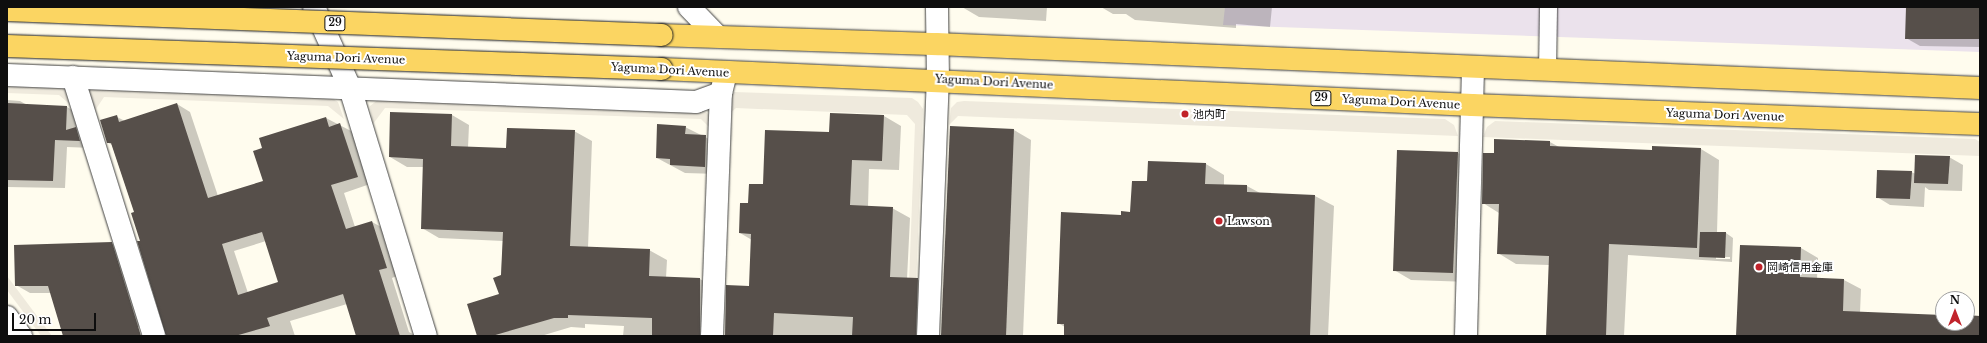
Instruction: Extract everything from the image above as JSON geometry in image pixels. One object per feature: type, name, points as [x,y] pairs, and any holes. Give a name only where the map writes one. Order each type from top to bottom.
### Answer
[{"type":"main road","name":"29","points":[[7,10],[936,44],[1473,68],[1980,88]]},
{"type":"main road","name":"Yaguma Dori Avenue","points":[[7,46],[662,69],[723,83],[938,80],[1472,105],[1980,124]]},
{"type":"street","points":[[314,7],[350,88],[426,336]]},
{"type":"street","points":[[689,7],[717,36]]},
{"type":"street","points":[[928,336],[938,80],[936,44],[937,7]]},
{"type":"street","points":[[1466,336],[1473,68]]},
{"type":"street","points":[[7,75],[696,102],[723,83]]},
{"type":"street","points":[[73,77],[154,336]]},
{"type":"street","points":[[712,336],[723,83]]},
{"type":"street","points":[[7,317],[21,336]]},
{"type":"lane","points":[[1546,71],[1548,7]]},
{"type":"shaded area","points":[[1225,7],[1980,7],[1980,52],[1223,25]]},
{"type":"shaded area","points":[[7,86],[63,88],[66,89],[73,107],[59,95],[7,93]]},
{"type":"shaded area","points":[[95,88],[329,97],[338,102],[344,119],[328,106],[104,97],[92,115],[89,95],[90,90]]},
{"type":"shaded area","points":[[734,92],[912,98],[918,102],[923,109],[914,336],[907,336],[915,124],[907,115],[736,108],[728,115],[729,99]]},
{"type":"shaded area","points":[[379,99],[704,111],[711,116],[711,129],[701,119],[385,108],[373,124],[370,106]]},
{"type":"shaded area","points":[[964,101],[1445,119],[1454,125],[1458,136],[958,116],[949,125],[951,108],[957,102]]},
{"type":"shaded area","points":[[1495,121],[1975,139],[1980,142],[1980,156],[1483,137],[1487,127]]},
{"type":"shaded area","points":[[7,276],[52,336],[41,336],[7,290]]},
{"type":"building","points":[[1906,7],[1980,7],[1980,39],[1905,39]]},
{"type":"building","points":[[7,103],[67,106],[66,130],[76,127],[80,141],[55,140],[53,181],[7,180]]},
{"type":"building","points":[[177,103],[208,198],[263,181],[253,151],[262,148],[259,138],[326,117],[329,127],[340,123],[358,177],[331,185],[346,229],[372,221],[387,268],[379,270],[400,336],[356,336],[343,294],[267,318],[270,326],[235,336],[166,336],[137,241],[140,241],[131,213],[134,212],[111,143],[107,143],[100,120],[117,115],[119,122]],"holes":[[[262,232],[278,282],[238,295],[222,244]]]},
{"type":"building","points":[[390,112],[452,114],[451,146],[506,148],[507,128],[575,130],[570,246],[650,249],[649,276],[700,278],[700,336],[652,336],[652,318],[568,315],[568,318],[554,318],[492,336],[477,336],[467,304],[499,294],[493,278],[501,275],[503,232],[421,229],[423,159],[389,157]]},
{"type":"building","points":[[830,113],[884,115],[882,161],[852,160],[850,205],[893,207],[890,277],[918,278],[916,336],[852,336],[853,317],[774,313],[773,336],[725,336],[726,285],[749,286],[751,234],[739,233],[740,203],[748,203],[749,184],[763,184],[765,130],[829,132]]},
{"type":"building","points":[[657,124],[686,126],[685,134],[706,135],[705,167],[670,165],[670,159],[656,158]]},
{"type":"building","points":[[950,126],[1014,129],[1006,336],[941,336]]},
{"type":"building","points":[[1494,139],[1550,141],[1550,146],[1652,150],[1652,146],[1701,148],[1697,248],[1609,244],[1606,336],[1546,336],[1549,256],[1497,254],[1499,204],[1482,204],[1483,153],[1494,153]]},
{"type":"building","points":[[1397,150],[1458,152],[1453,273],[1393,271]]},
{"type":"building","points":[[1915,155],[1950,156],[1948,184],[1914,183]]},
{"type":"building","points":[[1148,161],[1206,163],[1205,184],[1247,185],[1247,192],[1315,195],[1310,336],[1064,336],[1064,324],[1057,324],[1061,212],[1121,215],[1121,211],[1130,212],[1132,181],[1147,181]]},
{"type":"building","points":[[1877,170],[1912,171],[1910,199],[1876,198]]},
{"type":"building","points":[[1700,232],[1726,232],[1725,258],[1699,257]]},
{"type":"building","points":[[112,242],[141,336],[63,336],[48,286],[15,286],[14,245]]},
{"type":"building","points":[[1740,245],[1801,247],[1800,277],[1844,279],[1843,311],[1935,315],[1935,331],[1975,331],[1975,316],[1980,316],[1980,336],[1736,336]]},
{"type":"place","name":"池内町","points":[[1185,114]]},
{"type":"place","name":"Lawson","points":[[1219,221]]},
{"type":"place","name":"岡崎信用金庫","points":[[1759,267]]}]
